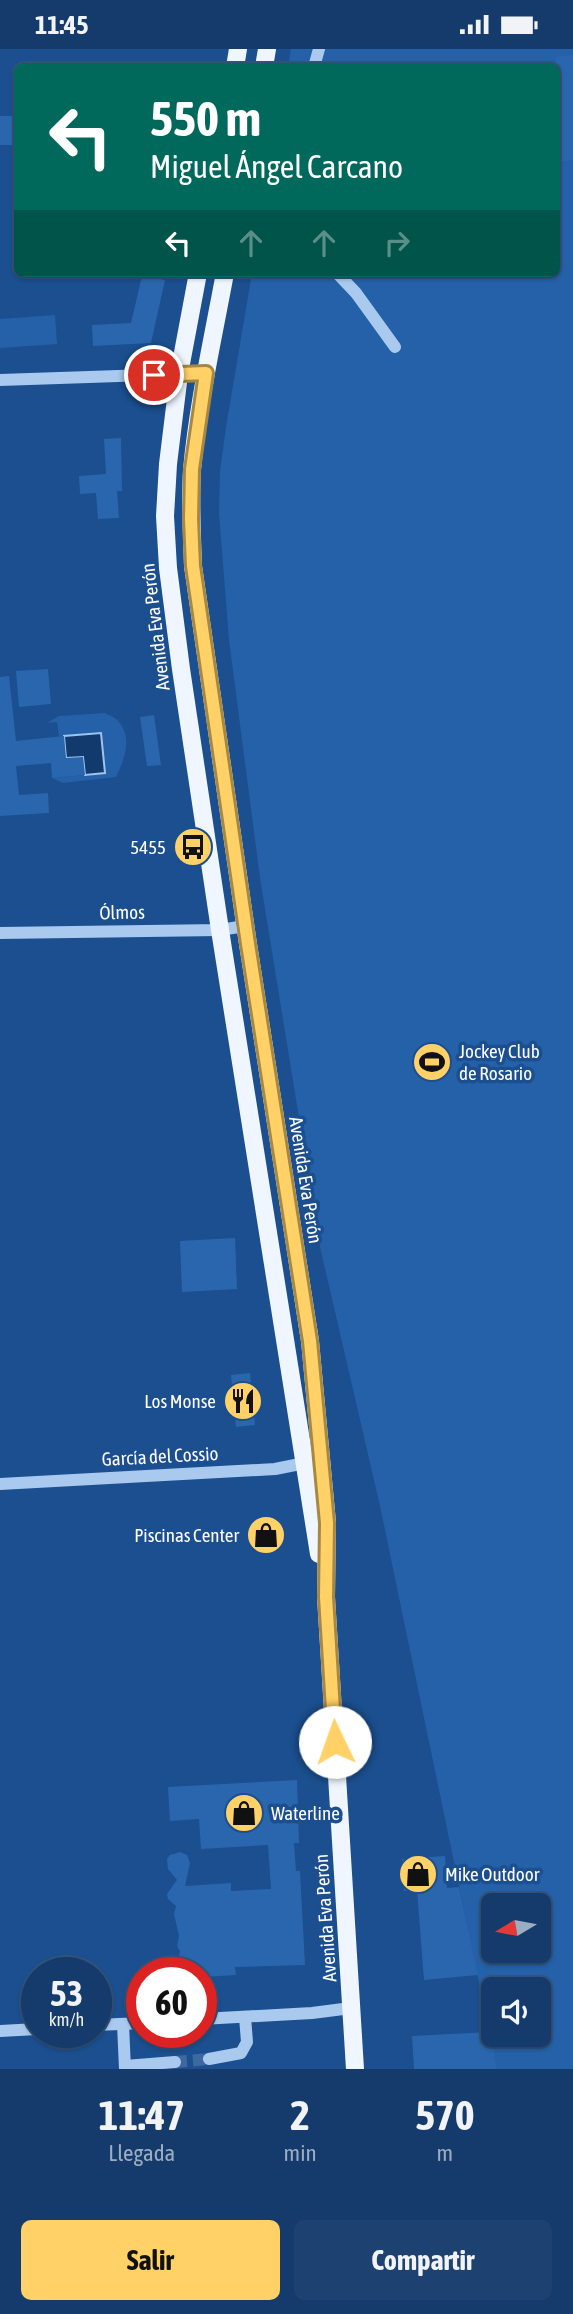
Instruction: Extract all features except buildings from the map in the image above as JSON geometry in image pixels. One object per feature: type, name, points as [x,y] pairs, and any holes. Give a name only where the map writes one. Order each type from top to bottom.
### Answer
[{"type":"main road","name":"Avenida Eva Perón","points":[[197,277],[179,374],[168,464],[165,516],[168,568],[219,930],[326,1597]]},
{"type":"main road","name":"Avenida Eva Perón","points":[[224,277],[192,469],[193,566],[245,926],[310,1341],[327,1523],[326,1597],[355,2069]]},
{"type":"street","points":[[341,277],[356,293],[395,347]]},
{"type":"street","points":[[0,380],[206,373]]},
{"type":"street","name":"Ólmos","points":[[0,933],[219,930],[245,926]]},
{"type":"street","name":"García del Cossio","points":[[0,1484],[275,1469],[322,1459]]},
{"type":"street","points":[[217,2018],[351,2008]]},
{"type":"street","points":[[209,2059],[241,2053],[247,2042],[246,2017]]},
{"type":"street","points":[[112,2024],[126,2024]]},
{"type":"street","points":[[123,2024],[125,2067],[175,2062]]},
{"type":"street","points":[[0,2031],[21,2030]]},
{"type":"shaded area","name":"Jockey Club de Rosario","points":[[291,49],[573,49],[573,2069],[497,2069],[492,2047],[551,2047],[551,1977],[481,1977],[481,1992],[380,1506],[320,1247],[260,878],[229,640],[219,514],[220,471],[251,277],[560,277],[560,63],[289,63]]},
{"type":"shaded area","points":[[55,315],[57,344],[0,348],[0,319]]},
{"type":"shaded area","points":[[105,713],[118,721],[126,735],[124,757],[116,777],[63,783],[52,778],[105,773],[101,733],[59,736],[57,722],[47,723],[59,716]]},
{"type":"shaded area","points":[[101,733],[105,773],[85,775],[83,757],[66,758],[64,736]]},
{"type":"tunnel","points":[[175,2062],[209,2059]]},
{"type":"place","name":"5455","points":[[193,847]]},
{"type":"place","name":"Jockey Club de Rosario","points":[[432,1062]]},
{"type":"place","name":"Los Monse","points":[[243,1401]]},
{"type":"place","name":"Piscinas Center","points":[[266,1535]]},
{"type":"place","name":"Waterline","points":[[244,1813]]},
{"type":"place","name":"Mike Outdoor","points":[[418,1874]]},
{"type":"route","points":[[154,375],[206,373],[192,469],[193,566],[310,1341],[327,1523],[326,1597],[335,1742]]}]
